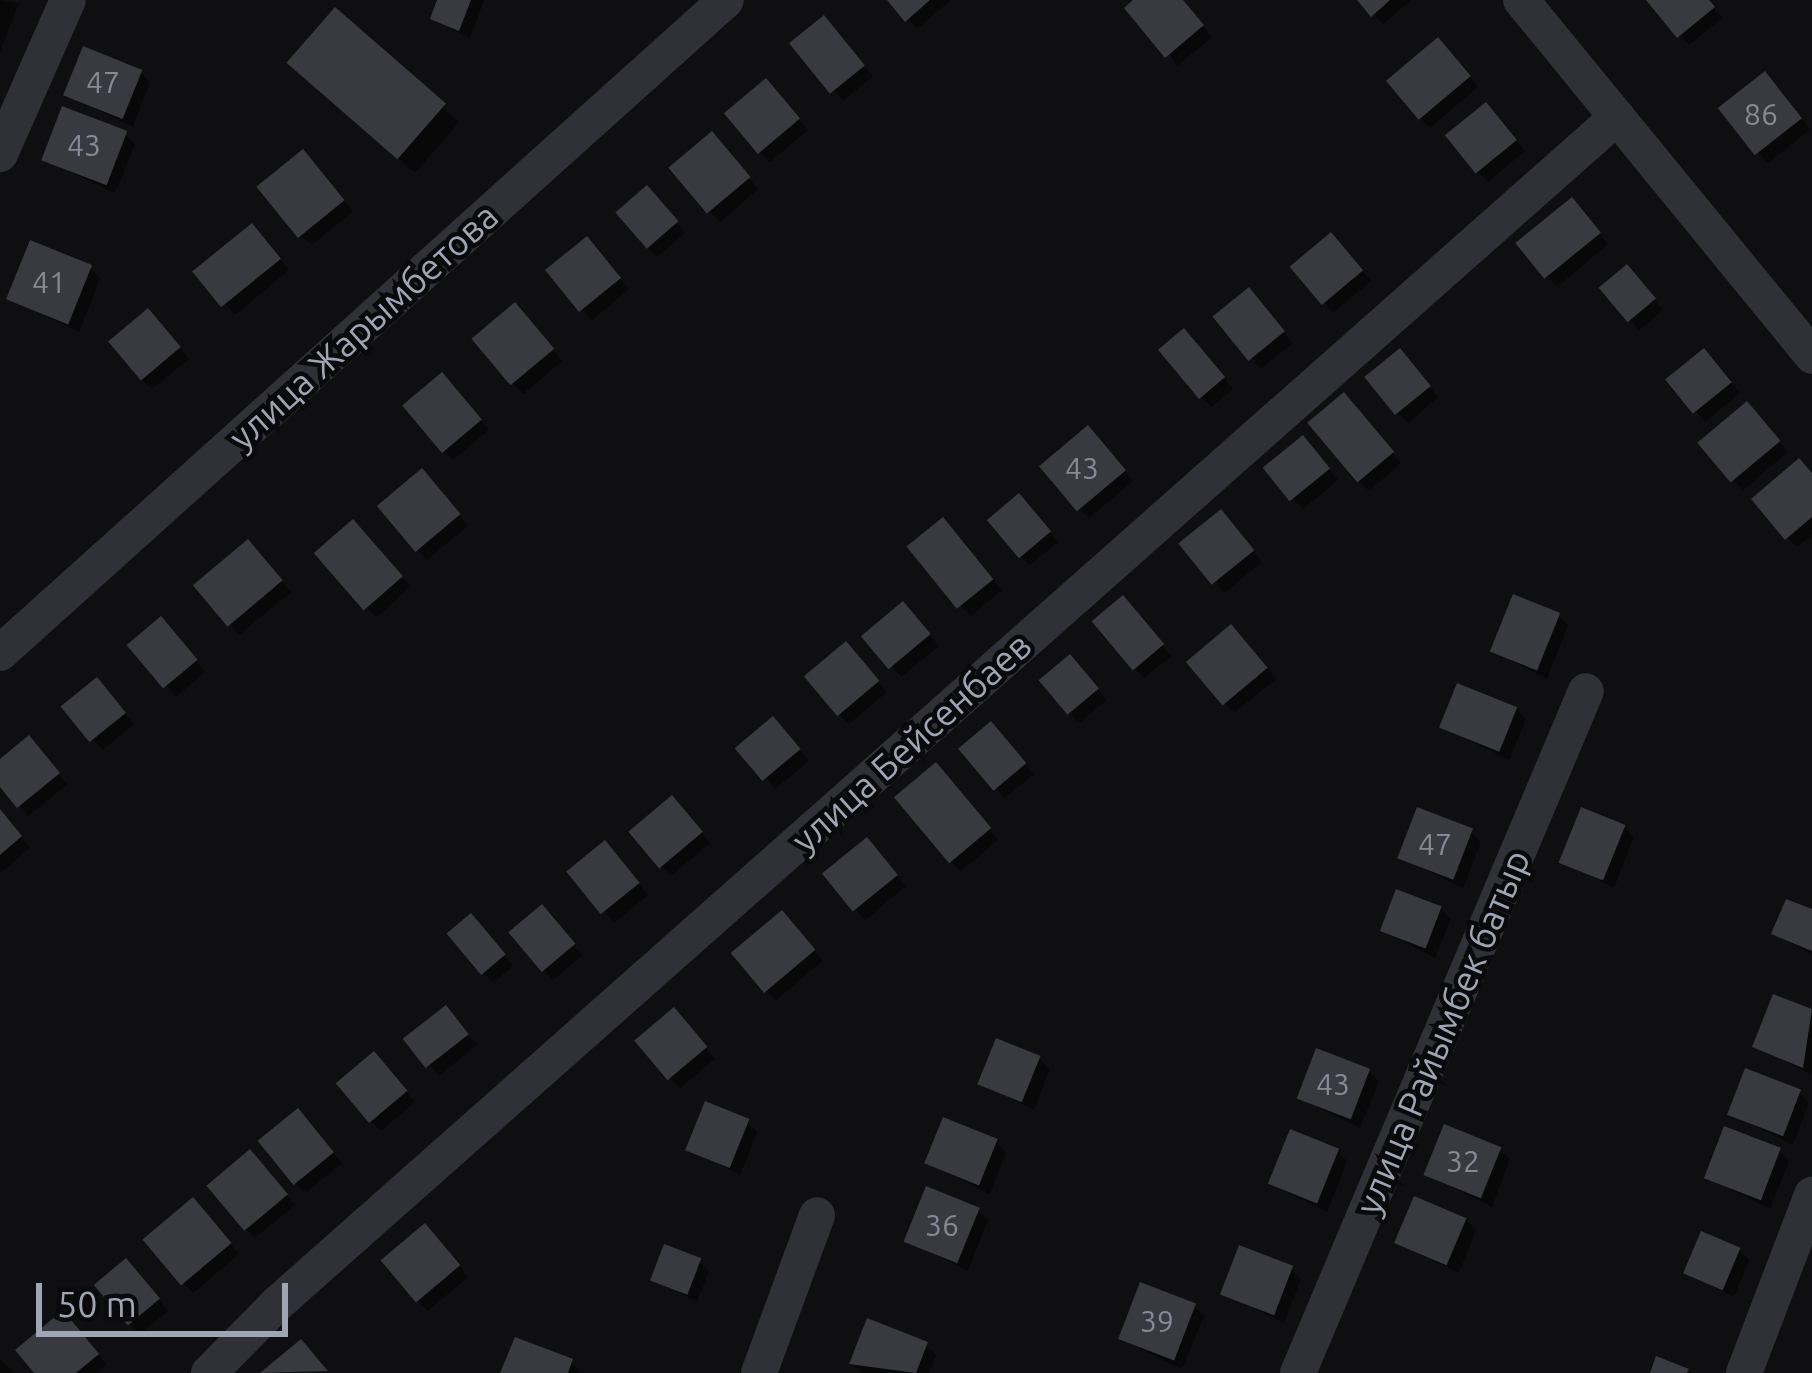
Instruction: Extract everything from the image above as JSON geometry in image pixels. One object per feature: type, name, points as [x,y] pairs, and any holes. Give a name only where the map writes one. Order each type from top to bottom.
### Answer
[{"type":"street","points":[[0,154],[68,0]]},
{"type":"street","name":"улица Жарымбетова","points":[[0,652],[726,0]]},
{"type":"street","points":[[1522,0],[1812,356]]},
{"type":"street","name":"улица Бейсенбаев","points":[[209,1373],[278,1303],[1617,117]]},
{"type":"street","name":"улица Райымбек батыр","points":[[1298,1373],[1586,691]]},
{"type":"street","points":[[1744,1373],[1812,1195]]},
{"type":"street","points":[[759,1373],[817,1215]]},
{"type":"building","points":[[437,0],[471,0],[459,31],[430,19]]},
{"type":"building","points":[[887,0],[930,0],[905,22]]},
{"type":"building","points":[[1133,0],[1183,0],[1204,25],[1165,58],[1124,8]]},
{"type":"building","points":[[1357,0],[1390,0],[1371,17]]},
{"type":"building","points":[[1646,0],[1709,0],[1715,7],[1677,38]]},
{"type":"building","points":[[335,7],[446,103],[397,159],[286,63]]},
{"type":"building","points":[[824,15],[865,66],[830,94],[789,43]]},
{"type":"building","points":[[1438,37],[1471,76],[1419,120],[1386,81]]},
{"type":"building","points":[[83,46],[142,70],[122,119],[63,95]]},
{"type":"building","points":[[1765,71],[1802,118],[1755,155],[1718,108]]},
{"type":"building","points":[[766,78],[800,119],[758,154],[724,113]]},
{"type":"building","points":[[1486,102],[1517,140],[1476,173],[1445,135]]},
{"type":"building","points":[[62,106],[127,131],[107,185],[41,160]]},
{"type":"building","points":[[712,131],[751,177],[707,214],[668,168]]},
{"type":"building","points":[[303,149],[345,200],[298,238],[256,187]]},
{"type":"building","points":[[647,185],[678,221],[647,249],[615,213]]},
{"type":"building","points":[[1572,197],[1601,233],[1544,279],[1515,243]]},
{"type":"building","points":[[252,223],[281,259],[221,307],[192,271]]},
{"type":"building","points":[[1331,232],[1363,270],[1322,305],[1290,267]]},
{"type":"building","points":[[587,236],[621,278],[579,312],[545,270]]},
{"type":"building","points":[[30,240],[92,265],[68,324],[6,299]]},
{"type":"building","points":[[1627,264],[1656,298],[1628,322],[1599,288]]},
{"type":"building","points":[[1249,287],[1285,331],[1248,361],[1212,317]]},
{"type":"building","points":[[515,302],[554,349],[511,385],[471,339]]},
{"type":"building","points":[[148,308],[181,347],[141,380],[108,341]]},
{"type":"building","points":[[1184,328],[1225,377],[1199,399],[1158,350]]},
{"type":"building","points":[[1400,348],[1431,386],[1395,415],[1364,377]]},
{"type":"building","points":[[1704,348],[1732,382],[1693,414],[1665,379]]},
{"type":"building","points":[[442,372],[482,419],[442,453],[402,405]]},
{"type":"building","points":[[1344,392],[1394,452],[1357,483],[1307,423]]},
{"type":"building","points":[[1747,401],[1780,441],[1731,483],[1697,443]]},
{"type":"building","points":[[1088,425],[1126,470],[1077,511],[1039,466]]},
{"type":"building","points":[[1303,435],[1330,468],[1290,501],[1263,468]]},
{"type":"building","points":[[1799,458],[1812,473],[1812,517],[1785,540],[1751,499]]},
{"type":"building","points":[[422,468],[461,514],[415,552],[377,506]]},
{"type":"building","points":[[1019,493],[1051,531],[1019,558],[987,520]]},
{"type":"building","points":[[1221,509],[1254,550],[1212,585],[1178,544]]},
{"type":"building","points":[[943,517],[993,579],[957,609],[906,547]]},
{"type":"building","points":[[353,519],[403,576],[364,610],[314,553]]},
{"type":"building","points":[[248,539],[283,580],[228,627],[193,585]]},
{"type":"building","points":[[1513,594],[1560,613],[1537,671],[1490,651]]},
{"type":"building","points":[[1123,595],[1164,644],[1133,670],[1092,621]]},
{"type":"building","points":[[903,601],[931,634],[889,669],[861,636]]},
{"type":"building","points":[[161,616],[198,660],[163,689],[127,645]]},
{"type":"building","points":[[1231,624],[1268,668],[1222,706],[1186,662]]},
{"type":"building","points":[[846,641],[879,681],[837,716],[804,676]]},
{"type":"building","points":[[1070,654],[1099,688],[1068,715],[1039,680]]},
{"type":"building","points":[[97,677],[126,713],[89,742],[60,707]]},
{"type":"building","points":[[1457,683],[1517,707],[1499,752],[1439,728]]},
{"type":"building","points":[[773,716],[801,749],[762,781],[735,748]]},
{"type":"building","points":[[991,721],[1026,763],[993,791],[958,749]]},
{"type":"building","points":[[29,735],[60,773],[17,808],[0,787],[0,759]]},
{"type":"building","points":[[936,762],[991,828],[949,863],[894,797]]},
{"type":"building","points":[[672,795],[703,832],[659,868],[628,832]]},
{"type":"building","points":[[1417,807],[1473,829],[1453,880],[1397,858]]},
{"type":"building","points":[[1581,807],[1626,825],[1603,881],[1559,863]]},
{"type":"building","points":[[0,809],[22,836],[0,855]]},
{"type":"building","points":[[867,837],[898,875],[853,912],[822,874]]},
{"type":"building","points":[[605,840],[640,883],[601,914],[566,871]]},
{"type":"building","points":[[1396,889],[1442,907],[1426,949],[1380,931]]},
{"type":"building","points":[[1786,899],[1812,909],[1812,951],[1771,934]]},
{"type":"building","points":[[542,904],[575,944],[542,972],[508,932]]},
{"type":"building","points":[[782,910],[815,950],[764,993],[731,953]]},
{"type":"building","points":[[471,913],[506,954],[481,975],[446,934]]},
{"type":"building","points":[[1773,994],[1812,1009],[1803,1068],[1752,1047]]},
{"type":"building","points":[[446,1005],[469,1034],[425,1068],[403,1039]]},
{"type":"building","points":[[674,1007],[707,1047],[668,1080],[634,1040]]},
{"type":"building","points":[[996,1038],[1041,1056],[1022,1102],[977,1084]]},
{"type":"building","points":[[1316,1048],[1370,1069],[1351,1119],[1297,1098]]},
{"type":"building","points":[[374,1051],[407,1091],[369,1123],[336,1083]]},
{"type":"building","points":[[1745,1068],[1801,1090],[1783,1136],[1727,1115]]},
{"type":"building","points":[[705,1101],[750,1119],[730,1168],[685,1150]]},
{"type":"building","points":[[298,1108],[334,1152],[293,1185],[258,1141]]},
{"type":"building","points":[[943,1117],[998,1139],[979,1185],[924,1163]]},
{"type":"building","points":[[1444,1124],[1501,1147],[1481,1198],[1423,1175]]},
{"type":"building","points":[[1724,1126],[1781,1148],[1761,1200],[1704,1178]]},
{"type":"building","points":[[1290,1129],[1339,1149],[1317,1204],[1268,1184]]},
{"type":"building","points":[[250,1149],[288,1194],[244,1231],[206,1186]]},
{"type":"building","points":[[926,1186],[980,1208],[957,1263],[904,1242]]},
{"type":"building","points":[[1414,1196],[1466,1218],[1447,1265],[1394,1243]]},
{"type":"building","points":[[193,1197],[232,1243],[181,1285],[142,1239]]},
{"type":"building","points":[[425,1223],[460,1265],[416,1302],[381,1260]]},
{"type":"building","points":[[1701,1231],[1741,1248],[1723,1290],[1683,1273]]},
{"type":"building","points":[[664,1244],[701,1258],[687,1295],[650,1280]]},
{"type":"building","points":[[1239,1245],[1293,1266],[1274,1315],[1220,1294]]},
{"type":"building","points":[[126,1258],[160,1299],[128,1326],[94,1285]]},
{"type":"building","points":[[1140,1282],[1196,1304],[1174,1360],[1118,1339]]},
{"type":"building","points":[[63,1310],[99,1354],[76,1373],[34,1373],[15,1350]]},
{"type":"building","points":[[867,1318],[928,1342],[916,1373],[849,1364]]},
{"type":"building","points":[[515,1337],[573,1359],[568,1373],[500,1373]]},
{"type":"building","points":[[301,1339],[328,1371],[260,1373]]},
{"type":"building","points":[[1656,1356],[1689,1369],[1687,1373],[1650,1373]]}]
